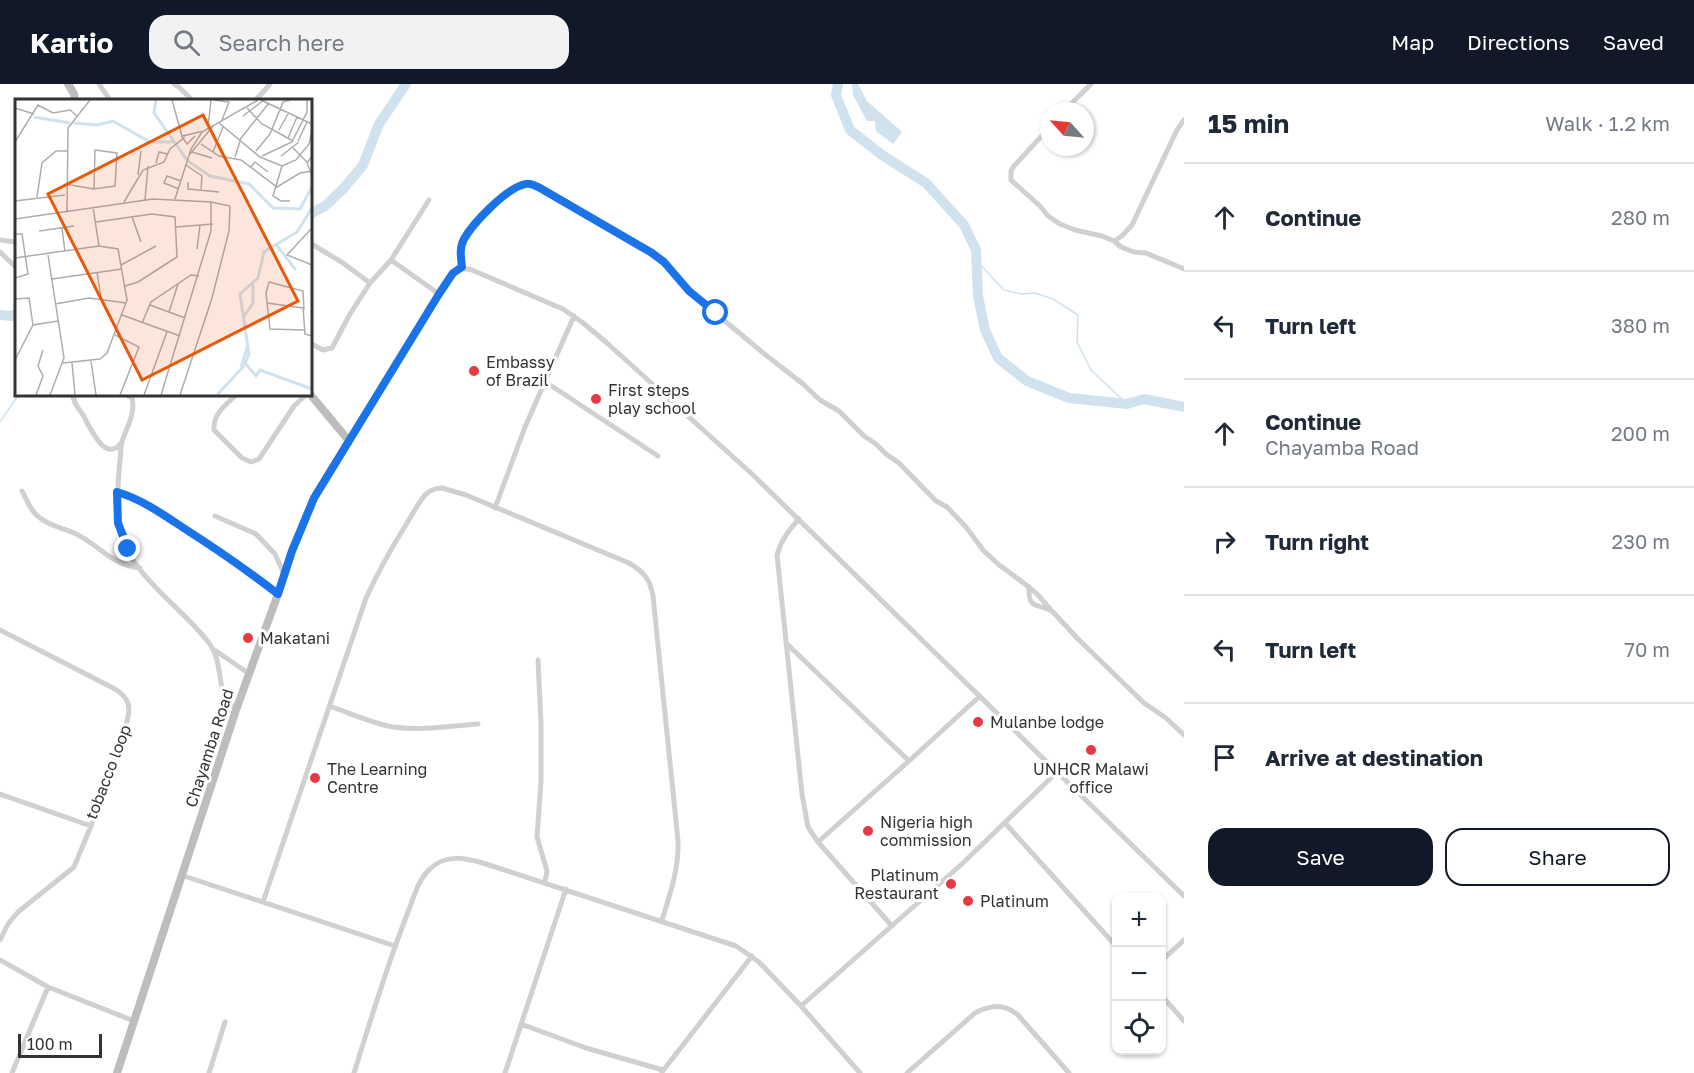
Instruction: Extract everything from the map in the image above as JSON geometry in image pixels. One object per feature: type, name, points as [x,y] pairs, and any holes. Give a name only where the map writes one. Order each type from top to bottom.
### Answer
[{"type":"street","points":[[68,84],[74,97]]},
{"type":"street","points":[[74,97],[75,84]]},
{"type":"street","points":[[99,84],[109,99]]},
{"type":"street","points":[[174,84],[191,99]]},
{"type":"street","points":[[257,99],[270,84]]},
{"type":"street","points":[[1073,102],[1091,84]]},
{"type":"street","points":[[1114,241],[1132,225],[1177,130],[1184,120]]},
{"type":"street","points":[[1040,138],[1014,166],[1011,171],[1011,180],[1053,220],[1184,269]]},
{"type":"street","points":[[462,267],[461,252],[464,240],[483,214],[511,191],[522,185],[533,184],[652,253],[664,262],[689,291],[820,400],[839,411],[900,464],[936,501],[946,507],[966,527],[983,550],[1038,595],[1144,703],[1166,718],[1184,735]]},
{"type":"street","points":[[312,345],[322,350],[332,348],[370,283],[391,260],[429,200]]},
{"type":"street","points":[[0,240],[15,242]]},
{"type":"street","points":[[312,244],[344,263],[370,283]]},
{"type":"street","points":[[0,252],[15,266]]},
{"type":"street","points":[[391,260],[439,294]]},
{"type":"street","points":[[310,396],[349,441],[439,294],[453,273],[462,267]]},
{"type":"street","points":[[462,267],[549,302],[574,315],[607,343],[799,519],[1184,896]]},
{"type":"street","points":[[495,508],[513,456],[574,315]]},
{"type":"street","points":[[544,381],[658,456]]},
{"type":"street","points":[[73,396],[75,404],[100,444],[113,449],[120,446],[130,423],[133,404],[132,398],[128,396]]},
{"type":"street","points":[[235,396],[217,414],[213,427],[216,433],[242,458],[251,462],[259,459],[294,406],[306,396]]},
{"type":"street","name":"Chayamba Road","points":[[117,1073],[248,674],[292,551],[308,510],[349,441]]},
{"type":"street","points":[[122,442],[117,492],[120,530],[128,549],[159,591],[195,626],[214,650],[248,674]]},
{"type":"street","points":[[263,902],[366,598],[425,495],[438,488],[447,488],[629,564],[641,571],[650,581],[679,858],[662,920]]},
{"type":"street","points":[[22,491],[33,512],[43,520],[81,537],[120,564],[140,568]]},
{"type":"street","points":[[117,492],[138,499],[176,522],[226,555],[278,594]]},
{"type":"street","points":[[215,516],[256,534],[275,554],[284,575]]},
{"type":"street","points":[[799,519],[786,534],[777,555],[808,828],[892,926]]},
{"type":"street","points":[[1029,587],[1028,596],[1033,605],[1050,609]]},
{"type":"street","name":"tobacco loop","points":[[0,630],[115,689],[128,700],[130,709],[90,826],[0,794]]},
{"type":"street","points":[[786,643],[909,761]]},
{"type":"street","points":[[214,650],[224,693],[236,710]]},
{"type":"street","points":[[538,660],[541,781],[537,837],[547,871],[545,882]]},
{"type":"street","points":[[818,842],[980,696]]},
{"type":"street","points":[[329,706],[395,727],[418,729],[478,724]]},
{"type":"street","points":[[801,1006],[963,863],[1057,772]]},
{"type":"street","points":[[1005,823],[1112,942]]},
{"type":"street","points":[[0,940],[8,924],[18,912],[74,867],[90,826]]},
{"type":"street","points":[[354,1073],[394,946],[421,880],[432,866],[455,858],[468,859],[545,882],[736,946],[759,962],[860,1073]]},
{"type":"street","points":[[181,875],[394,946]]},
{"type":"street","points":[[505,1073],[566,889]]},
{"type":"street","points":[[1166,956],[1184,940]]},
{"type":"street","points":[[521,1024],[662,1072],[752,956]]},
{"type":"street","points":[[0,960],[48,987],[134,1021]]},
{"type":"street","points":[[12,1073],[48,987]]},
{"type":"street","points":[[1166,1001],[1184,1021]]},
{"type":"street","points":[[907,1073],[975,1013],[998,1005],[1018,1015],[1069,1073]]},
{"type":"street","points":[[209,1073],[225,1022]]},
{"type":"water","points":[[852,84],[858,84],[867,101],[902,132],[893,144],[876,131],[875,121],[867,121],[853,95]]},
{"type":"waterway","points":[[312,213],[325,206],[363,165],[379,124],[406,84]]},
{"type":"waterway","points":[[838,84],[836,95],[850,130],[882,155],[926,183],[964,225],[976,250],[978,296],[985,330],[998,358],[1027,381],[1069,398],[1127,404],[1144,399],[1184,407]]},
{"type":"waterway","points":[[976,260],[1004,290],[1021,294],[1035,293],[1053,299],[1078,315],[1077,342],[1091,370],[1127,404]]},
{"type":"waterway","points":[[0,315],[15,314]]},
{"type":"waterway","points":[[0,422],[18,396]]},
{"type":"place","name":"Embassy of Brazil","points":[[474,371]]},
{"type":"place","name":"First steps play school","points":[[596,399]]},
{"type":"place","name":"Makatani","points":[[248,638]]},
{"type":"place","name":"Mulanbe lodge","points":[[978,722]]},
{"type":"place","name":"UNHCR Malawi office","points":[[1091,750]]},
{"type":"place","name":"The Learning Centre","points":[[315,778]]},
{"type":"place","name":"Nigeria high commission","points":[[868,831]]},
{"type":"place","name":"Platinum Restaurant","points":[[951,884]]},
{"type":"place","name":"Platinum","points":[[968,901]]},
{"type":"route","points":[[128,549],[118,523],[117,492],[138,499],[176,522],[226,555],[278,594],[292,551],[314,498],[439,294],[453,273],[462,267],[461,252],[464,240],[483,214],[522,185],[533,184],[652,253],[664,262],[689,291],[716,313]]}]
